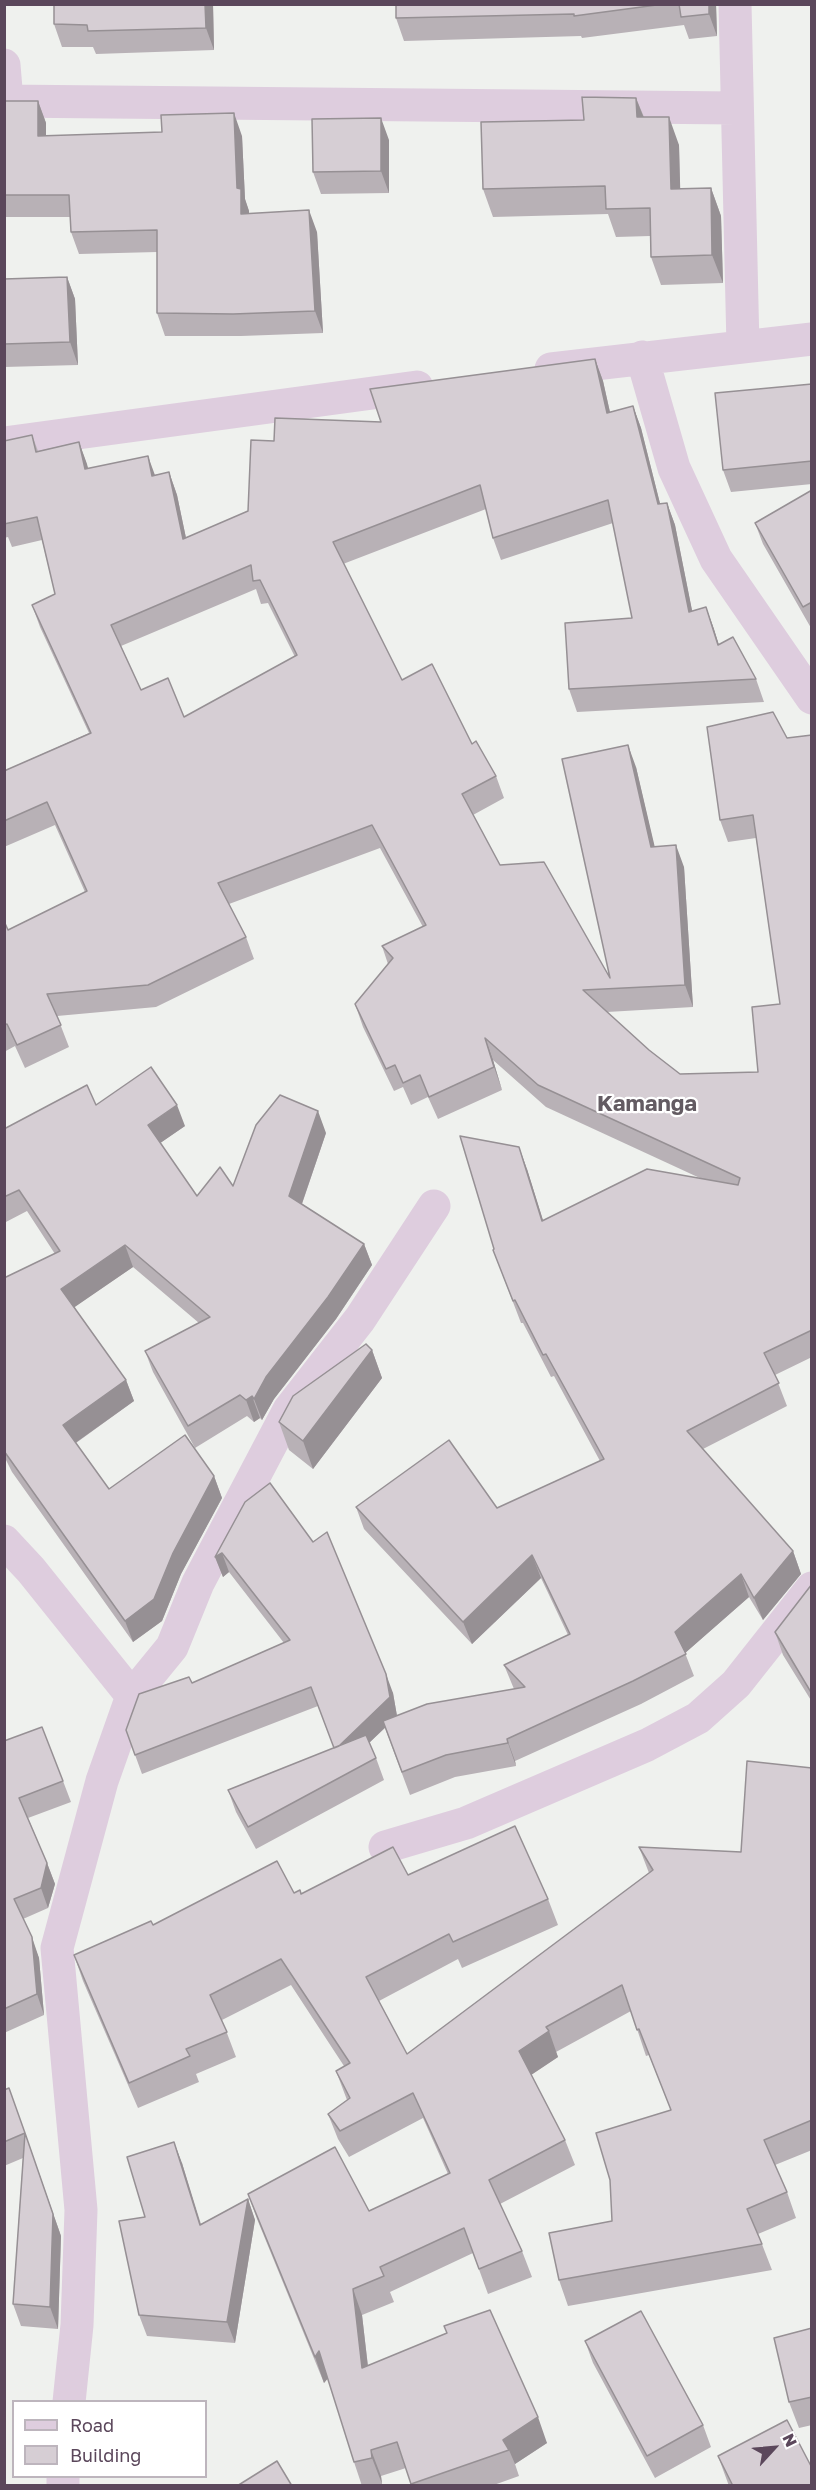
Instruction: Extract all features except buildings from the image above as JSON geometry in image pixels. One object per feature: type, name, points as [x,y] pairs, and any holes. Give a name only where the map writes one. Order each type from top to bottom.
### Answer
[{"type":"street","points":[[735,4],[743,347]]},
{"type":"street","points":[[4,65],[6,101],[736,108]]},
{"type":"street","points":[[524,373],[642,357],[812,339]]},
{"type":"street","points":[[642,357],[674,468],[716,559],[812,698]]},
{"type":"street","points":[[4,443],[441,384]]},
{"type":"street","points":[[69,2400],[77,2325],[81,2210],[57,1948],[102,1781],[132,1696],[172,1647],[198,1583],[289,1410],[360,1319],[434,1206]]},
{"type":"street","points":[[4,1541],[31,1570],[132,1696]]},
{"type":"street","points":[[385,1847],[466,1822],[647,1745],[698,1718],[736,1684],[812,1588]]},
{"type":"district","name":"Kamanga","points":[[647,1104]]}]
